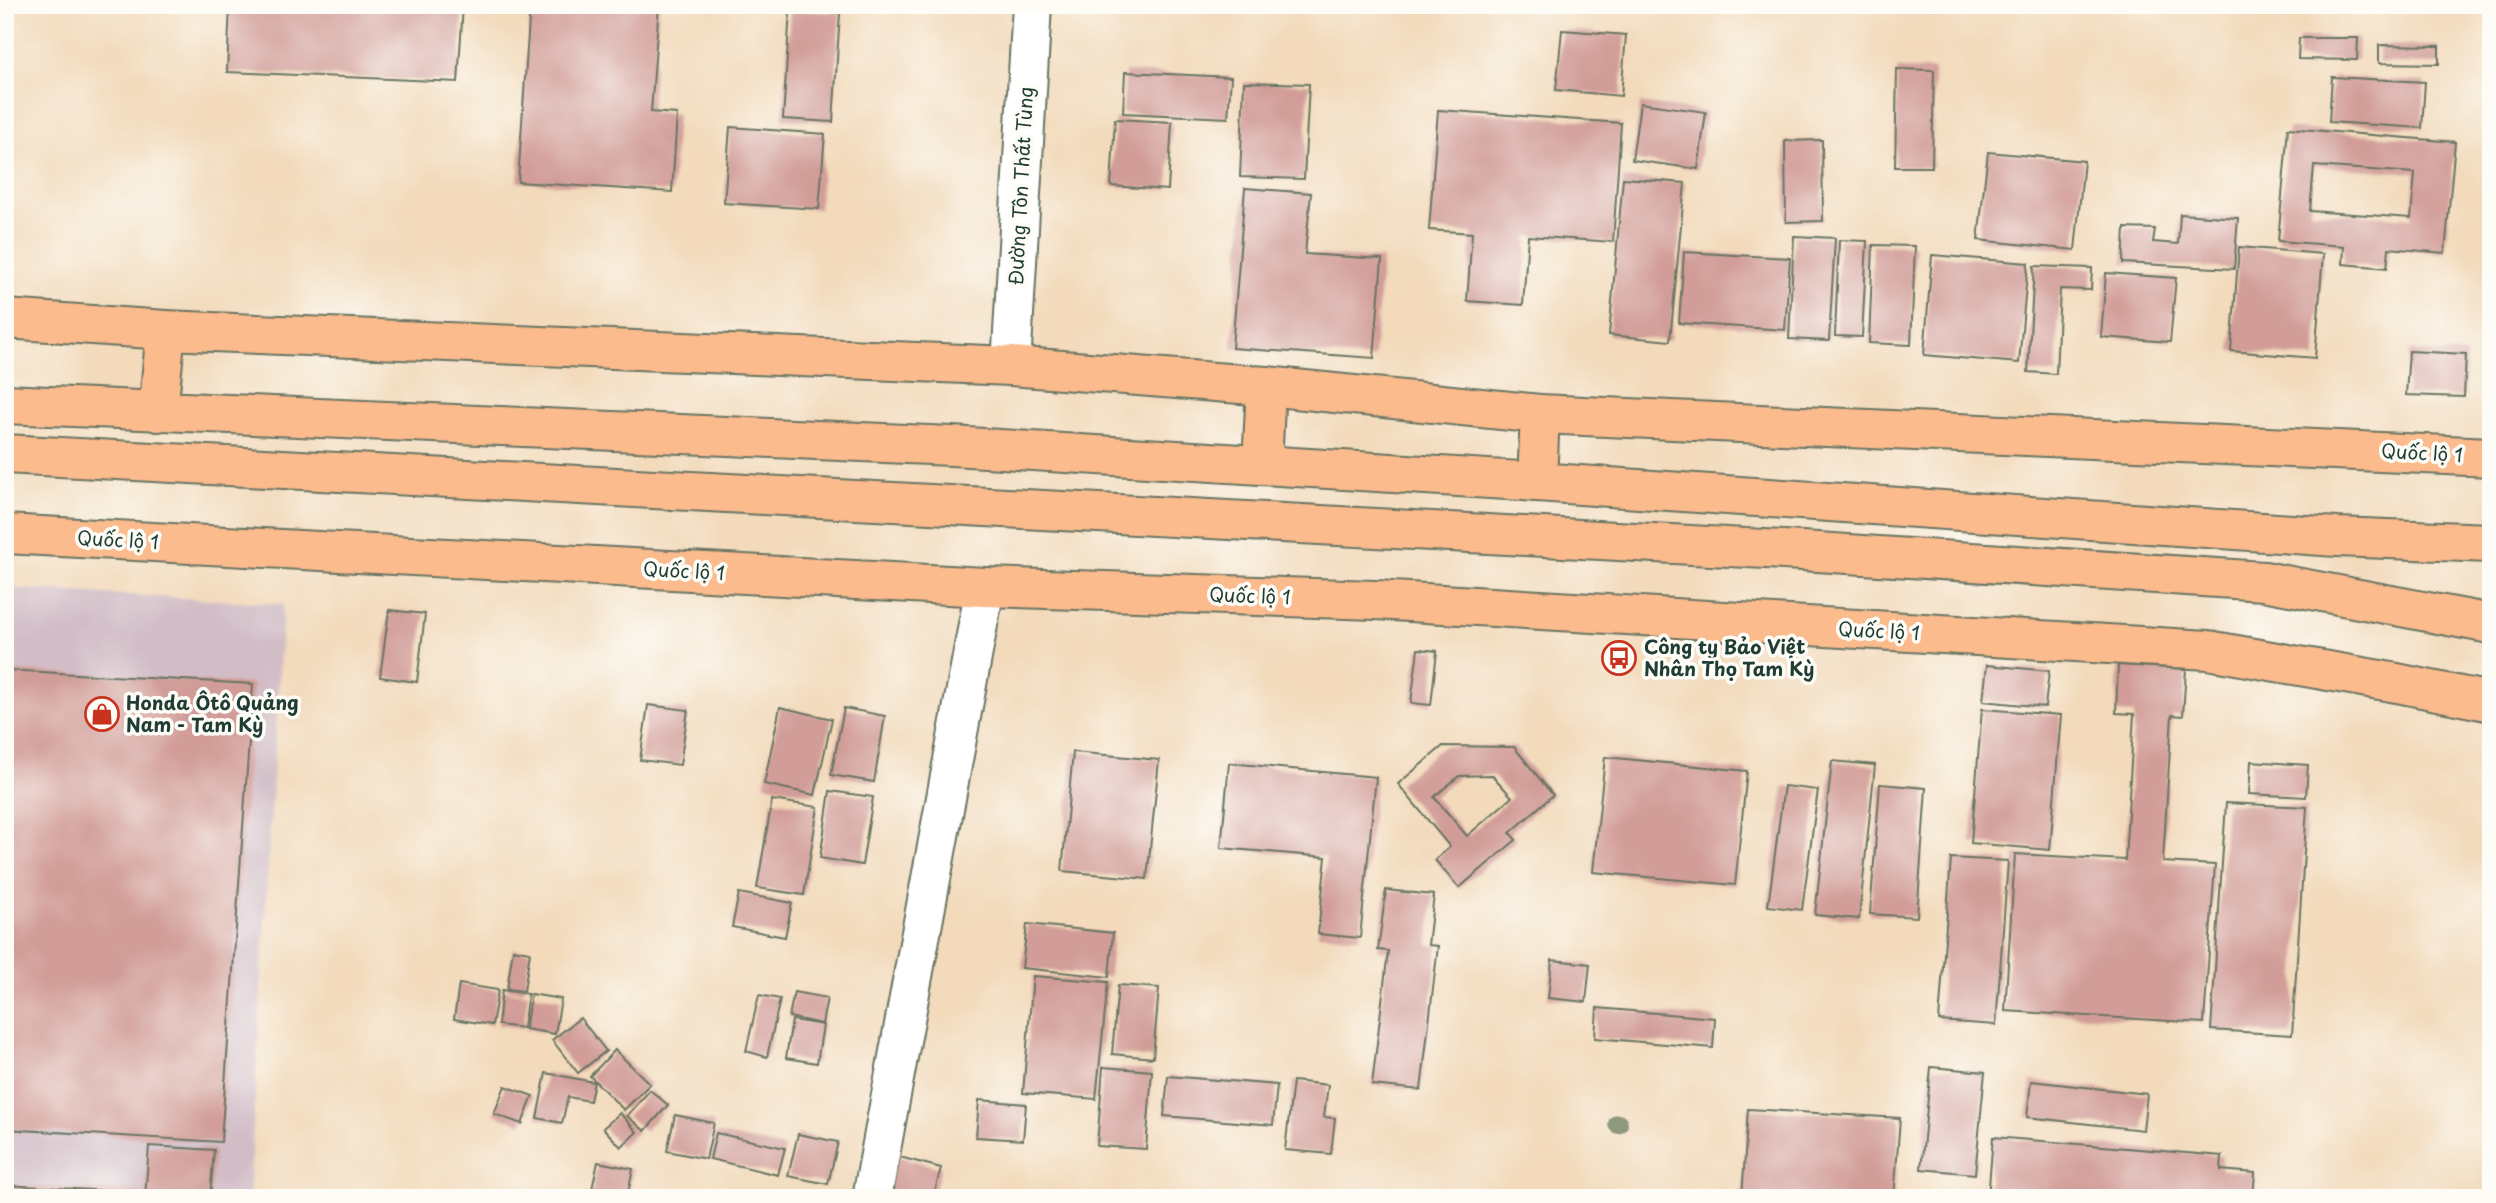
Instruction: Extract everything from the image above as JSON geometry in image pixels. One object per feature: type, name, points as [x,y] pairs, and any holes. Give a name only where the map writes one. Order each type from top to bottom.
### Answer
[{"type":"highway","name":"Quốc lộ 1","points":[[5,319],[166,330],[1011,366],[1266,386],[1540,414],[2491,457]]},
{"type":"highway","points":[[158,412],[166,330]]},
{"type":"highway","points":[[1262,465],[1266,386]]},
{"type":"highway","points":[[5,404],[952,446],[1537,482],[2337,537],[2491,543]]},
{"type":"highway","points":[[1537,482],[1540,414]]},
{"type":"highway","points":[[5,454],[1774,550],[2264,580],[2491,625]]},
{"type":"highway","name":"Quốc lộ 1","points":[[5,534],[985,587],[1376,600],[2208,650],[2397,682],[2491,702]]},
{"type":"street","name":"Đường Tôn Thất Tùng","points":[[1011,366],[1032,5]]},
{"type":"street","points":[[872,1198],[985,587]]},
{"type":"shaded area","points":[[5,588],[283,604],[249,1198],[5,1198]]},
{"type":"building","points":[[230,5],[463,5],[458,82],[227,72]]},
{"type":"building","points":[[530,5],[659,5],[651,112],[677,114],[672,192],[518,182]]},
{"type":"building","points":[[790,10],[840,13],[833,122],[783,119]]},
{"type":"building","points":[[1562,30],[1626,35],[1621,96],[1556,90]]},
{"type":"building","points":[[2299,38],[2358,38],[2357,60],[2298,59]]},
{"type":"building","points":[[2379,45],[2439,46],[2439,64],[2379,63]]},
{"type":"building","points":[[1897,69],[1934,70],[1932,167],[1895,167]]},
{"type":"building","points":[[1125,72],[1231,77],[1228,118],[1123,113]]},
{"type":"building","points":[[2332,77],[2425,82],[2422,128],[2329,122]]},
{"type":"building","points":[[1244,82],[1309,84],[1304,179],[1240,177]]},
{"type":"building","points":[[1640,103],[1706,112],[1698,169],[1632,160]]},
{"type":"building","points":[[1438,110],[1621,123],[1613,242],[1528,236],[1523,305],[1467,301],[1472,233],[1429,230]]},
{"type":"building","points":[[1115,119],[1172,122],[1168,190],[1111,186]]},
{"type":"building","points":[[730,127],[825,134],[819,209],[724,203]]},
{"type":"building","points":[[2288,128],[2455,142],[2445,253],[2389,248],[2387,268],[2343,264],[2344,246],[2278,241]],"holes":[[[2314,166],[2415,173],[2411,218],[2310,211]]]},
{"type":"building","points":[[1822,140],[1823,221],[1786,222],[1785,141]]},
{"type":"building","points":[[1988,152],[2084,161],[2075,250],[1978,240]]},
{"type":"building","points":[[1623,178],[1685,183],[1670,341],[1609,335]]},
{"type":"building","points":[[1245,188],[1311,193],[1305,254],[1382,259],[1374,358],[1232,348]]},
{"type":"building","points":[[2180,214],[2238,218],[2234,269],[2123,263],[2125,228],[2155,229],[2153,242],[2178,244]]},
{"type":"building","points":[[1794,236],[1835,238],[1829,341],[1789,339]]},
{"type":"building","points":[[1839,240],[1867,241],[1862,337],[1835,336]]},
{"type":"building","points":[[1873,245],[1915,246],[1911,345],[1869,343]]},
{"type":"building","points":[[2239,247],[2323,254],[2315,358],[2231,351]]},
{"type":"building","points":[[1684,252],[1790,258],[1785,330],[1679,323]]},
{"type":"building","points":[[1932,255],[2028,263],[2019,363],[1924,355]]},
{"type":"building","points":[[2034,266],[2092,268],[2091,290],[2060,289],[2056,374],[2028,372]]},
{"type":"building","points":[[2106,273],[2176,278],[2170,342],[2101,337]]},
{"type":"building","points":[[2409,351],[2466,354],[2464,397],[2406,395]]},
{"type":"building","points":[[389,610],[425,614],[417,682],[380,677]]},
{"type":"building","points":[[1418,649],[1437,651],[1431,705],[1411,703]]},
{"type":"building","points":[[1987,665],[2049,671],[2045,707],[1983,701]]},
{"type":"building","points":[[2118,665],[2186,669],[2183,716],[2172,715],[2163,862],[2215,865],[2204,1023],[2005,1011],[2015,854],[2125,860],[2134,714],[2116,713]]},
{"type":"building","points":[[5,670],[253,684],[221,1142],[5,1129]]},
{"type":"building","points":[[648,705],[688,710],[680,765],[640,760]]},
{"type":"building","points":[[780,707],[832,719],[815,795],[764,784]]},
{"type":"building","points":[[844,708],[885,716],[874,782],[831,775]]},
{"type":"building","points":[[1982,709],[2061,715],[2050,850],[1971,843]]},
{"type":"building","points":[[1443,746],[1514,747],[1553,795],[1510,833],[1516,840],[1459,888],[1435,860],[1450,847],[1398,784]],"holes":[[[1492,775],[1512,797],[1467,836],[1434,797],[1459,776]]]},
{"type":"building","points":[[1073,752],[1159,760],[1147,879],[1062,871]]},
{"type":"building","points":[[1605,757],[1747,771],[1735,885],[1593,872]]},
{"type":"building","points":[[1832,761],[1875,765],[1859,919],[1815,915]]},
{"type":"building","points":[[2251,761],[2308,765],[2306,797],[2249,794]]},
{"type":"building","points":[[1229,763],[1376,777],[1360,938],[1318,934],[1326,857],[1221,848]]},
{"type":"building","points":[[1880,784],[1926,788],[1917,917],[1870,914]]},
{"type":"building","points":[[1784,786],[1818,790],[1802,910],[1768,906]]},
{"type":"building","points":[[830,791],[873,797],[862,865],[820,858]]},
{"type":"building","points":[[772,800],[818,807],[804,895],[757,888]]},
{"type":"building","points":[[2226,803],[2307,807],[2292,1035],[2211,1030]]},
{"type":"building","points":[[1951,858],[2008,861],[1996,1025],[1939,1021]]},
{"type":"building","points":[[1386,890],[1434,895],[1428,945],[1438,946],[1421,1090],[1372,1085],[1388,951],[1378,950]]},
{"type":"building","points":[[739,893],[792,903],[785,937],[732,927]]},
{"type":"building","points":[[1027,924],[1113,933],[1109,977],[1022,968]]},
{"type":"building","points":[[513,949],[530,952],[524,991],[507,989]]},
{"type":"building","points":[[1552,960],[1590,964],[1586,1002],[1548,998]]},
{"type":"building","points":[[1033,976],[1108,982],[1096,1099],[1023,1093]]},
{"type":"building","points":[[459,984],[498,990],[492,1025],[454,1019]]},
{"type":"building","points":[[1118,985],[1159,988],[1153,1058],[1112,1054]]},
{"type":"building","points":[[502,990],[528,994],[523,1028],[498,1025]]},
{"type":"building","points":[[794,992],[827,998],[822,1024],[789,1017]]},
{"type":"building","points":[[531,994],[561,999],[555,1034],[525,1029]]},
{"type":"building","points":[[759,995],[780,999],[767,1057],[746,1051]]},
{"type":"building","points":[[1597,1008],[1715,1018],[1713,1048],[1595,1038]]},
{"type":"building","points":[[580,1018],[606,1051],[578,1073],[552,1040]]},
{"type":"building","points":[[792,1020],[823,1025],[817,1063],[786,1058]]},
{"type":"building","points":[[615,1050],[650,1084],[624,1110],[590,1076]]},
{"type":"building","points":[[1103,1067],[1152,1071],[1146,1149],[1097,1146]]},
{"type":"building","points":[[1931,1067],[1985,1072],[1975,1174],[1921,1169]]},
{"type":"building","points":[[546,1073],[594,1082],[590,1101],[568,1097],[562,1123],[537,1118]]},
{"type":"building","points":[[1168,1076],[1277,1085],[1273,1125],[1164,1116]]},
{"type":"building","points":[[1293,1081],[1328,1085],[1324,1117],[1335,1118],[1331,1154],[1285,1150]]},
{"type":"building","points":[[2031,1081],[2147,1094],[2143,1130],[2027,1117]]},
{"type":"building","points":[[505,1086],[533,1096],[522,1124],[494,1114]]},
{"type":"building","points":[[650,1090],[668,1105],[645,1131],[627,1116]]},
{"type":"building","points":[[979,1100],[1026,1104],[1023,1140],[976,1137]]},
{"type":"building","points":[[1748,1109],[1900,1118],[1894,1198],[1742,1198]]},
{"type":"building","points":[[620,1113],[637,1132],[621,1147],[603,1128]]},
{"type":"building","points":[[675,1115],[714,1123],[706,1159],[667,1151]]},
{"type":"building","points":[[716,1133],[785,1148],[778,1175],[710,1159]]},
{"type":"building","points":[[798,1134],[838,1142],[828,1184],[788,1176]]},
{"type":"building","points":[[1993,1137],[2222,1156],[2221,1170],[2255,1173],[2253,1198],[1988,1198]]},
{"type":"building","points":[[149,1146],[214,1150],[210,1198],[145,1198]]},
{"type":"building","points":[[896,1156],[941,1168],[933,1198],[901,1198],[886,1194]]},
{"type":"building","points":[[598,1162],[633,1169],[627,1198],[590,1198]]},
{"type":"building","points":[[5,1185],[143,1193],[142,1198],[5,1198]]},
{"type":"place","name":"Công ty Bảo Việt Nhân Thọ Tam Kỳ","points":[[1619,658]]},
{"type":"place","name":"Honda Ôtô Quảng Nam - Tam Kỳ","points":[[102,714]]}]
